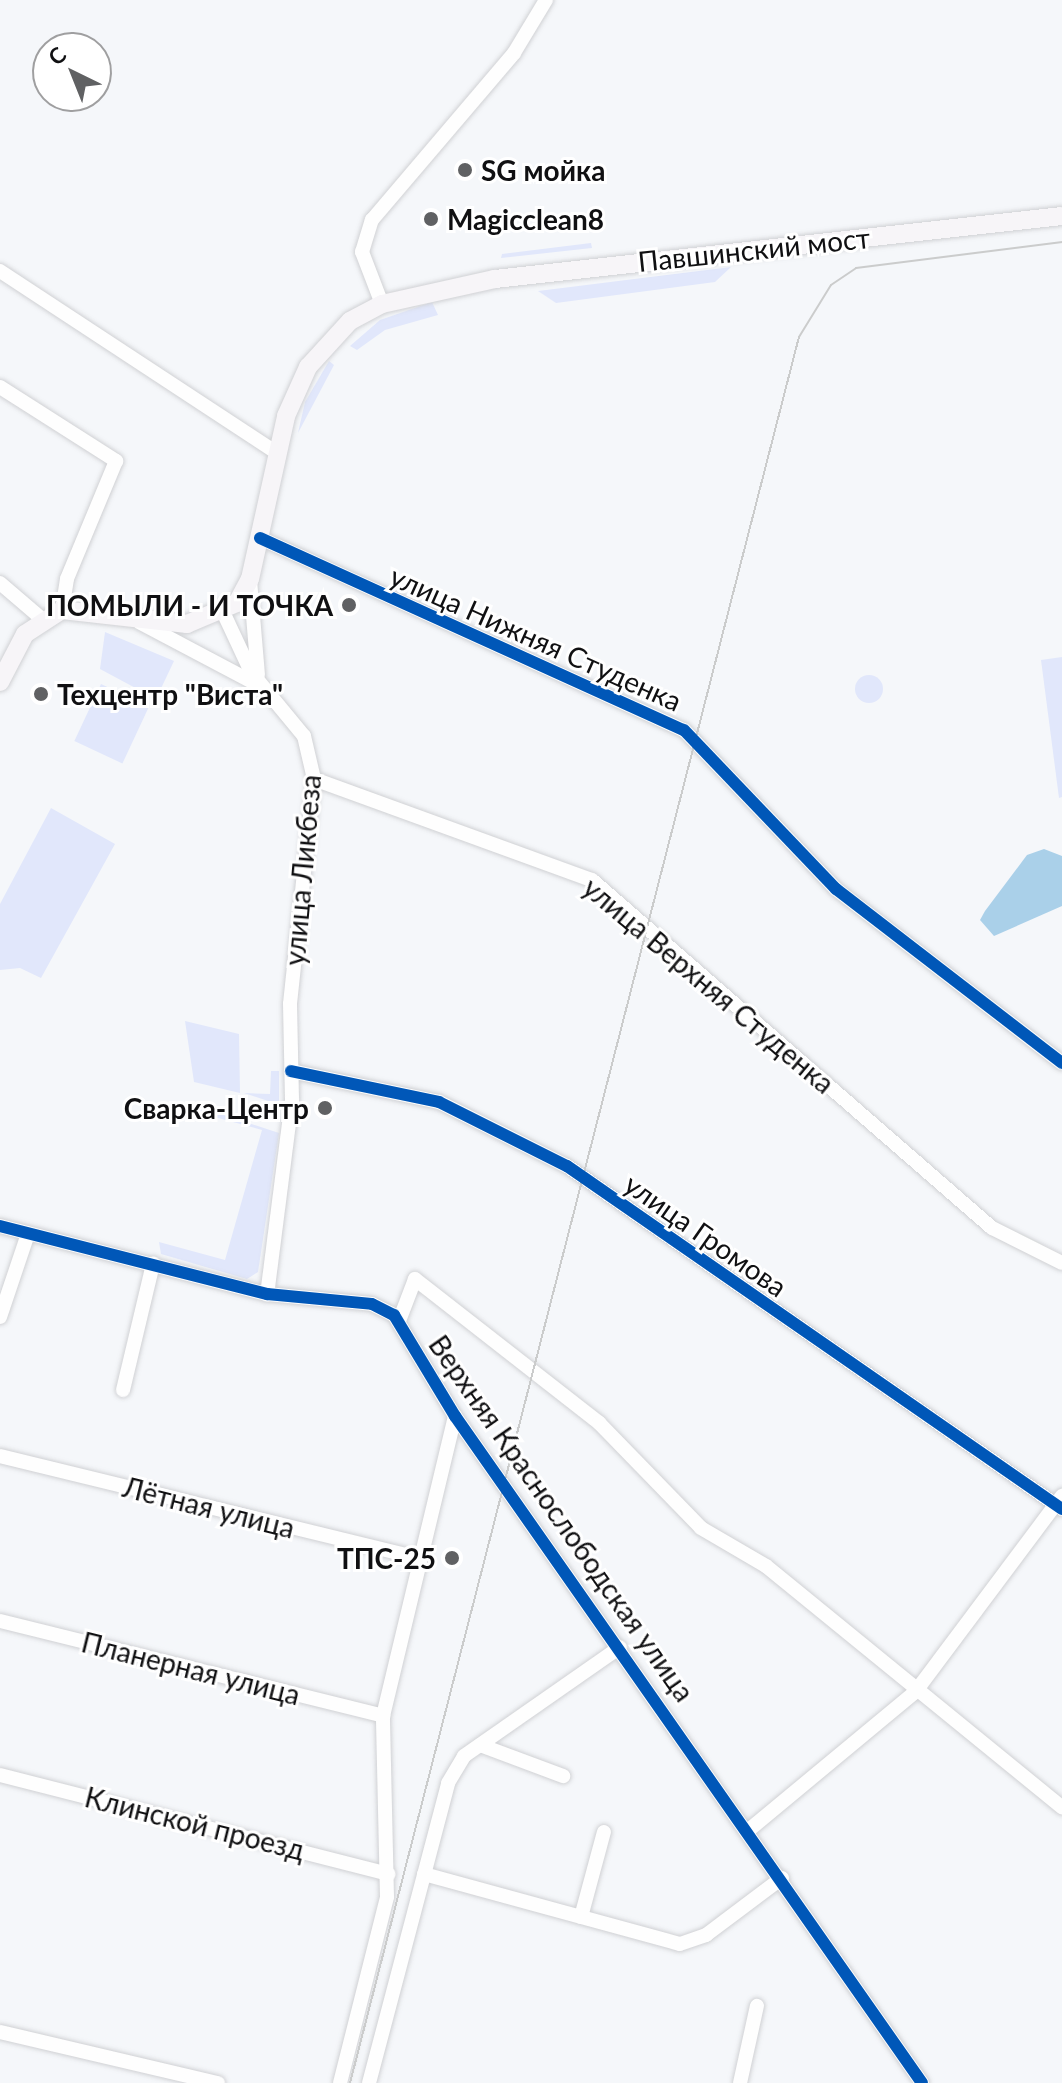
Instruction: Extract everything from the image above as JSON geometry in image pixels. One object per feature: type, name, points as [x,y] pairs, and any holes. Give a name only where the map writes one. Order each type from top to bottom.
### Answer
[{"type":"main road","name":"Павшинский мост","points":[[382,304],[447,286],[1062,216]]},
{"type":"main road","points":[[0,682],[25,634],[42,619],[62,610],[187,624],[224,614],[250,579],[277,453],[308,367],[350,321],[382,304]]},
{"type":"street","points":[[382,304],[362,252],[372,220],[514,53],[546,0]]},
{"type":"street","points":[[0,271],[277,453]]},
{"type":"street","points":[[0,387],[116,461],[67,579],[62,610]]},
{"type":"street","name":"улица Нижняя Cтуденкa","points":[[260,538],[684,730],[836,889],[1062,1063]]},
{"type":"street","points":[[250,579],[262,687]]},
{"type":"street","points":[[0,583],[42,619]]},
{"type":"street","name":"улица Ликбеза","points":[[224,614],[262,687],[304,736],[314,779],[290,1004],[291,1071],[267,1294]]},
{"type":"street","points":[[132,618],[262,687]]},
{"type":"street","name":"улица Верхняя Студенка","points":[[314,779],[592,880],[992,1228],[1062,1263]]},
{"type":"street","name":"улица Громова","points":[[291,1071],[439,1102],[567,1166],[1060,1504]]},
{"type":"street","name":"Верхняя Краснослободская улица","points":[[0,1226],[267,1294],[372,1304],[399,1321],[455,1416],[750,1829],[922,2083]]},
{"type":"street","points":[[0,1317],[28,1234]]},
{"type":"street","points":[[123,1390],[153,1264]]},
{"type":"street","points":[[399,1321],[415,1279],[599,1423],[701,1528],[766,1566],[1062,1807]]},
{"type":"street","points":[[340,2083],[389,1874],[383,1716],[417,1558],[455,1416]]},
{"type":"street","name":"Лётная улица","points":[[0,1456],[417,1558]]},
{"type":"street","points":[[750,1829],[916,1691],[1060,1504]]},
{"type":"street","name":"Планерная улица","points":[[0,1621],[383,1716]]},
{"type":"street","points":[[369,2083],[448,1783],[480,1745],[620,1647]]},
{"type":"street","points":[[480,1745],[563,1776]]},
{"type":"street","name":"Клинской проезд","points":[[0,1775],[389,1874]]},
{"type":"street","points":[[581,1917],[604,1832]]},
{"type":"street","points":[[424,1874],[680,1944],[706,1935],[782,1878]]},
{"type":"street","points":[[740,2083],[757,2006]]},
{"type":"street","points":[[0,2032],[218,2083]]},
{"type":"shaded area","points":[[591,243],[592,248],[501,258],[502,254]]},
{"type":"shaded area","points":[[731,267],[715,282],[556,303],[538,291]]},
{"type":"shaded area","points":[[432,302],[438,315],[385,330],[357,350],[350,346],[380,320]]},
{"type":"shaded area","points":[[329,361],[334,365],[298,433],[305,402]]},
{"type":"shaded area","points":[[105,632],[174,661],[156,699],[100,669]]},
{"type":"shaded area","points":[[1062,657],[1062,797],[1059,798],[1041,660]]},
{"type":"shaded area","points":[[869,675],[879,679],[883,689],[879,699],[869,703],[859,699],[855,689],[859,679]]},
{"type":"shaded area","points":[[101,684],[149,706],[122,763],[74,741]]},
{"type":"shaded area","points":[[51,808],[115,844],[41,978],[20,968],[0,970],[0,904]]},
{"type":"shaded area","points":[[185,1021],[239,1034],[240,1093],[194,1082]]},
{"type":"shaded area","points":[[271,1071],[279,1071],[279,1103],[273,1110],[274,1103],[244,1093],[270,1094]]},
{"type":"shaded area","points":[[187,1103],[279,1133],[258,1272],[247,1279],[161,1254],[159,1242],[225,1260],[262,1130],[185,1109]]},
{"type":"water","points":[[1044,849],[1062,856],[1062,906],[994,936],[980,920],[985,911],[1027,855]]},
{"type":"tram line","points":[[350,2083],[799,337],[831,285],[856,268],[1062,242]]},
{"type":"cycle path","points":[[260,538],[684,730],[836,889],[1062,1063]]},
{"type":"cycle path","points":[[291,1071],[439,1102],[567,1166],[1062,1509]]},
{"type":"cycle path","points":[[0,1226],[267,1294],[372,1304],[394,1315],[455,1416],[922,2083]]},
{"type":"place","name":"SG мойка","points":[[465,170]]},
{"type":"place","name":"Magicclean8","points":[[431,219]]},
{"type":"place","name":"ПОМЫЛИ - И ТОЧКА","points":[[349,605]]},
{"type":"place","name":"Техцентр \"Виста\"","points":[[41,694]]},
{"type":"place","name":"Сварка-Центр","points":[[325,1108]]},
{"type":"place","name":"ТПС-25","points":[[452,1558]]}]
